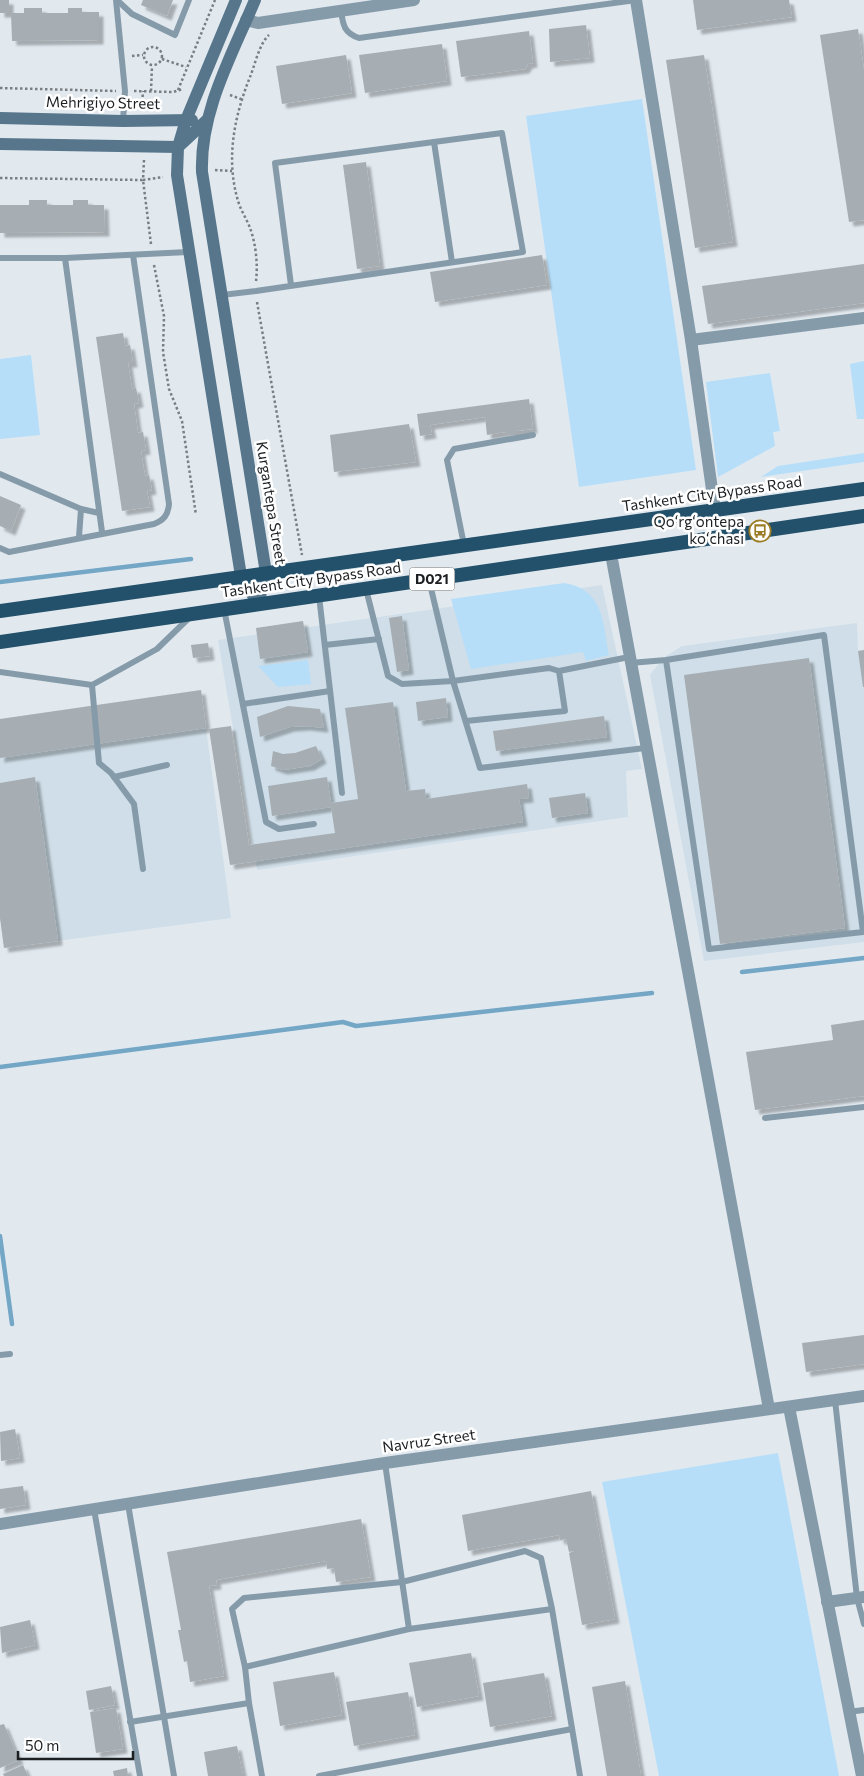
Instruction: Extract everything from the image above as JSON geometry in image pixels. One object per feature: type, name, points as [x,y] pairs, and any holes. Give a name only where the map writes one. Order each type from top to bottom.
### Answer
[{"type":"highway","name":"Tashkent City Bypass Road","points":[[0,611],[715,511],[864,488]]},
{"type":"highway","name":"Tashkent City Bypass Road","points":[[0,642],[864,516]]},
{"type":"main road","points":[[236,0],[186,120],[178,147],[177,175],[241,576],[258,604]]},
{"type":"main road","name":"Kurgantepa Street","points":[[254,0],[206,121],[201,148],[202,172],[266,573],[258,604]]},
{"type":"main road","name":"Mehrigiyo Street","points":[[0,118],[206,121]]},
{"type":"main road","name":"Kurgantepa Street","points":[[178,147],[206,121]]},
{"type":"main road","points":[[0,144],[178,147]]},
{"type":"street","points":[[246,20],[258,23],[414,0]]},
{"type":"street","points":[[636,0],[691,340],[715,511]]},
{"type":"street","points":[[691,340],[864,318]]},
{"type":"street","points":[[611,554],[645,748],[769,1409]]},
{"type":"street","name":"Navruz Street","points":[[0,1524],[385,1463],[864,1396]]},
{"type":"street","points":[[789,1407],[862,1776]]},
{"type":"street","points":[[827,1602],[861,1598]]},
{"type":"lane","points":[[116,0],[132,14],[175,35],[189,0]]},
{"type":"lane","points":[[116,0],[125,91],[124,121]]},
{"type":"lane","points":[[340,11],[344,28],[350,35],[359,38],[636,0]]},
{"type":"lane","points":[[222,295],[523,252],[502,133],[275,163],[291,285]]},
{"type":"lane","points":[[434,142],[452,262]]},
{"type":"lane","points":[[0,258],[66,258],[188,252]]},
{"type":"lane","points":[[0,548],[9,552],[160,521],[168,512],[169,504],[133,255]]},
{"type":"lane","points":[[66,258],[102,532]]},
{"type":"lane","points":[[464,545],[447,460],[454,449],[533,435]]},
{"type":"lane","points":[[0,474],[80,509],[99,512]]},
{"type":"lane","points":[[79,537],[80,509]]},
{"type":"lane","points":[[429,580],[453,681],[480,768],[645,748]]},
{"type":"lane","points":[[366,589],[388,676],[402,684],[453,681],[548,668],[559,671],[629,660],[666,660],[824,635],[864,932],[709,949],[666,660]]},
{"type":"lane","points":[[319,596],[342,793]]},
{"type":"lane","points":[[224,609],[266,822],[279,829],[314,824]]},
{"type":"lane","points":[[0,672],[92,685],[157,649],[192,614]]},
{"type":"lane","points":[[325,645],[379,639]]},
{"type":"lane","points":[[466,721],[565,711],[559,671]]},
{"type":"lane","points":[[92,685],[99,763],[114,777],[134,804],[143,870]]},
{"type":"lane","points":[[243,704],[330,692]]},
{"type":"lane","points":[[114,777],[167,765]]},
{"type":"lane","points":[[765,1118],[864,1107]]},
{"type":"lane","points":[[0,1355],[10,1354]]},
{"type":"lane","points":[[835,1400],[864,1624]]},
{"type":"lane","points":[[385,1463],[409,1629]]},
{"type":"lane","points":[[128,1504],[174,1776]]},
{"type":"lane","points":[[94,1509],[140,1776]]},
{"type":"lane","points":[[262,1776],[249,1703],[245,1667],[232,1609],[244,1598],[402,1582],[525,1551],[541,1558],[552,1610],[580,1776]]},
{"type":"lane","points":[[245,1667],[409,1629],[552,1610]]},
{"type":"lane","points":[[130,1722],[249,1703]]},
{"type":"lane","points":[[848,1712],[864,1710]]},
{"type":"lane","points":[[318,1776],[572,1729]]},
{"type":"path","points":[[178,90],[215,0]]},
{"type":"path","points":[[152,66],[144,59],[144,52],[148,48],[158,49],[162,59],[187,68]]},
{"type":"path","points":[[152,66],[162,59]]},
{"type":"path","points":[[151,91],[152,66]]},
{"type":"path","points":[[0,88],[125,91],[191,88]]},
{"type":"path","points":[[225,93],[241,99]]},
{"type":"path","points":[[215,170],[232,171]]},
{"type":"path","points":[[143,180],[162,177]]},
{"type":"shaded area","points":[[642,99],[696,470],[579,487],[526,116]]},
{"type":"shaded area","points":[[31,355],[40,435],[0,439],[0,359]]},
{"type":"shaded area","points":[[864,361],[864,419],[857,419],[850,364]]},
{"type":"shaded area","points":[[770,373],[780,431],[773,432],[775,446],[718,477],[706,382]]},
{"type":"shaded area","points":[[864,453],[864,462],[761,477],[778,466]]},
{"type":"shaded area","points":[[564,583],[587,592],[594,600],[603,620],[609,655],[586,661],[583,652],[471,669],[451,599]]},
{"type":"shaded area","points":[[602,585],[642,769],[626,771],[628,817],[257,870],[218,640]]},
{"type":"shaded area","points":[[857,623],[858,651],[864,650],[864,942],[704,961],[650,675],[663,658],[682,646]]},
{"type":"shaded area","points":[[308,660],[311,684],[278,687],[258,666]]},
{"type":"shaded area","points":[[201,690],[231,918],[4,948],[0,918],[0,719]]},
{"type":"shaded area","points":[[778,1453],[839,1776],[659,1776],[602,1482]]},
{"type":"building","points":[[0,0],[9,0],[9,13],[0,13]]},
{"type":"building","points":[[143,0],[173,0],[167,16],[141,5]]},
{"type":"building","points":[[693,0],[789,0],[792,17],[697,30]]},
{"type":"building","points":[[24,8],[42,8],[42,13],[68,13],[68,8],[82,8],[82,12],[99,12],[99,40],[12,41],[11,13],[24,13]]},
{"type":"building","points":[[586,25],[590,58],[550,62],[549,29]]},
{"type":"building","points":[[858,29],[864,70],[864,220],[849,222],[820,35]]},
{"type":"building","points":[[529,31],[533,63],[528,64],[525,69],[461,77],[456,41]]},
{"type":"building","points":[[442,44],[447,81],[365,93],[359,55]]},
{"type":"building","points":[[346,55],[352,93],[282,104],[276,66]]},
{"type":"building","points":[[704,55],[733,242],[695,248],[666,60]]},
{"type":"building","points":[[366,162],[380,266],[357,269],[343,165]]},
{"type":"building","points":[[29,200],[47,200],[47,205],[73,205],[73,200],[88,200],[88,205],[104,205],[105,232],[0,233],[0,205],[29,205]]},
{"type":"building","points":[[542,255],[547,285],[435,302],[430,272]]},
{"type":"building","points":[[864,264],[864,303],[708,324],[702,286]]},
{"type":"building","points":[[123,333],[125,346],[130,345],[133,363],[128,363],[132,389],[136,388],[139,403],[134,404],[138,433],[143,432],[146,450],[141,451],[145,476],[149,475],[152,490],[147,491],[150,507],[122,511],[96,337]]},
{"type":"building","points":[[529,399],[533,429],[516,431],[516,435],[505,436],[505,432],[487,435],[485,417],[430,425],[432,434],[420,436],[417,414]]},
{"type":"building","points":[[409,424],[416,462],[334,472],[330,435]]},
{"type":"building","points":[[0,496],[21,505],[11,531],[0,526]]},
{"type":"building","points":[[402,616],[409,670],[397,672],[389,618]]},
{"type":"building","points":[[303,621],[308,652],[260,659],[256,628]]},
{"type":"building","points":[[208,643],[210,656],[193,658],[191,645]]},
{"type":"building","points":[[864,650],[864,687],[863,687],[858,651]]},
{"type":"building","points":[[809,658],[845,928],[720,944],[684,675]]},
{"type":"building","points":[[201,690],[206,728],[0,758],[0,719]]},
{"type":"building","points":[[446,698],[448,717],[418,721],[416,702]]},
{"type":"building","points":[[393,702],[406,791],[425,789],[426,799],[527,784],[529,798],[519,799],[523,822],[230,865],[209,729],[231,726],[249,845],[335,833],[331,807],[272,816],[268,786],[327,777],[331,803],[358,799],[345,708]]},
{"type":"building","points":[[288,706],[320,709],[324,728],[290,727],[260,737],[257,717]]},
{"type":"building","points":[[604,716],[607,737],[496,751],[493,731]]},
{"type":"building","points":[[316,746],[322,759],[310,766],[283,770],[271,766],[273,751],[283,754],[295,753]]},
{"type":"building","points":[[35,777],[58,941],[4,948],[0,918],[0,783]]},
{"type":"building","points":[[585,793],[588,813],[552,818],[549,798]]},
{"type":"building","points":[[864,1020],[864,1096],[755,1110],[746,1052],[833,1040],[831,1025]]},
{"type":"building","points":[[864,1335],[864,1364],[806,1372],[802,1343]]},
{"type":"building","points":[[15,1429],[20,1458],[1,1461],[0,1432]]},
{"type":"building","points":[[23,1486],[26,1505],[0,1509],[0,1489]]},
{"type":"building","points":[[591,1491],[615,1619],[582,1625],[569,1553],[574,1551],[569,1552],[566,1539],[560,1540],[559,1535],[468,1551],[462,1515]]},
{"type":"building","points":[[361,1519],[371,1577],[336,1582],[334,1568],[327,1569],[326,1561],[216,1580],[217,1585],[209,1586],[224,1676],[190,1682],[187,1661],[184,1662],[178,1630],[181,1630],[167,1552]]},
{"type":"building","points":[[30,1620],[35,1645],[2,1653],[0,1627]]},
{"type":"building","points":[[471,1653],[479,1696],[417,1707],[409,1663]]},
{"type":"building","points":[[334,1672],[342,1715],[280,1726],[273,1682]]},
{"type":"building","points":[[544,1673],[552,1716],[490,1727],[483,1683]]},
{"type":"building","points":[[625,1681],[641,1776],[607,1776],[592,1687]]},
{"type":"building","points":[[111,1686],[115,1705],[89,1710],[86,1691]]},
{"type":"building","points":[[408,1692],[415,1735],[354,1746],[346,1702]]},
{"type":"building","points":[[116,1708],[123,1749],[96,1753],[90,1712]]},
{"type":"building","points":[[4,1724],[19,1760],[0,1768],[0,1725]]},
{"type":"building","points":[[237,1746],[243,1776],[208,1776],[204,1752]]},
{"type":"building","points":[[23,1765],[28,1776],[4,1776],[3,1774]]},
{"type":"building","points":[[127,1768],[128,1776],[114,1776],[113,1771]]},
{"type":"waterway","points":[[0,582],[191,559]]},
{"type":"waterway","points":[[742,972],[864,958]]},
{"type":"waterway","points":[[0,1067],[343,1022],[356,1026],[652,993]]},
{"type":"waterway","points":[[0,1236],[12,1324]]},
{"type":"place","name":"Qoʻrgʻontepa koʻchasi","points":[[760,531]]}]
